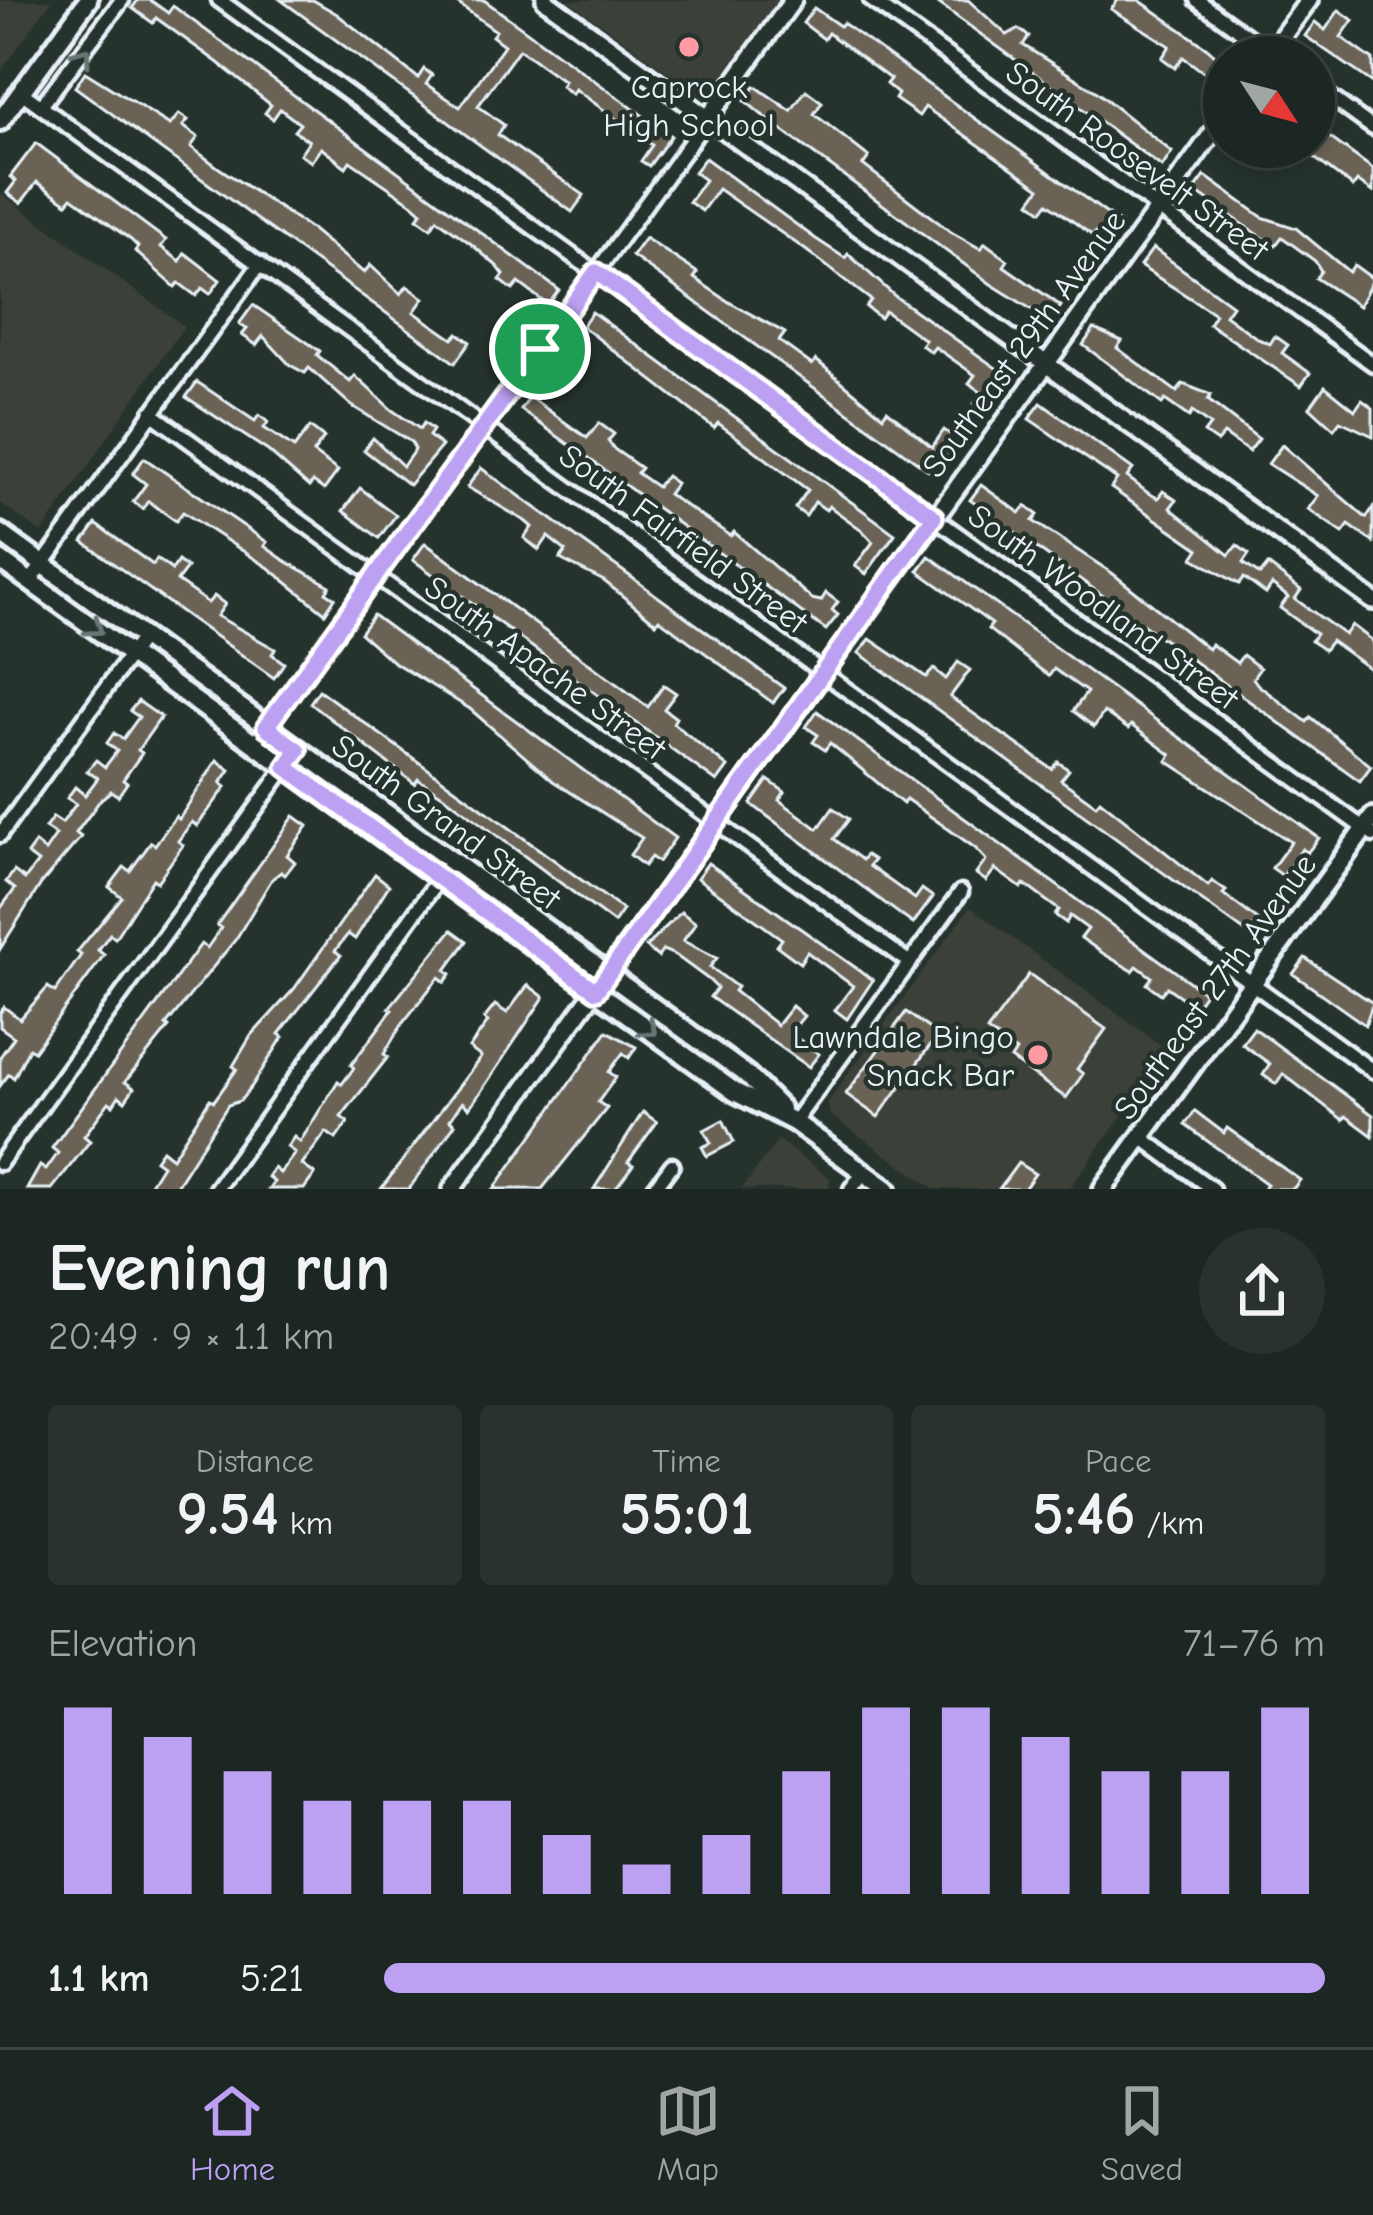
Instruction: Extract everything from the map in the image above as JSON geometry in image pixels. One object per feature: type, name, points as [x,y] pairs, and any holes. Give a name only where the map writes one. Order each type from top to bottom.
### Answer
[{"type":"main road","points":[[0,122],[88,0]]},
{"type":"main road","name":"South Grand Street","points":[[0,533],[747,1075],[794,1122]]},
{"type":"main road","name":"South Grand Street","points":[[0,560],[735,1092],[794,1122],[887,1189]]},
{"type":"main road","name":"Southeast 27th Avenue","points":[[1103,1189],[1370,827]]},
{"type":"street","points":[[41,106],[122,0]]},
{"type":"street","name":"South Woodland Street","points":[[219,0],[1370,827]]},
{"type":"street","points":[[545,0],[1373,601]]},
{"type":"street","points":[[254,744],[793,0]]},
{"type":"street","name":"South Roosevelt Street","points":[[871,0],[1373,364]]},
{"type":"street","points":[[1197,0],[1245,36]]},
{"type":"street","points":[[1285,36],[1309,0]]},
{"type":"street","name":"South Fairfield Street","points":[[21,92],[1373,1071]]},
{"type":"street","points":[[1335,100],[1373,128]]},
{"type":"street","name":"Southeast 29th Avenue","points":[[452,1189],[1203,146]]},
{"type":"street","points":[[31,582],[260,264]]},
{"type":"street","name":"South Apache Street","points":[[151,413],[910,963]]},
{"type":"street","points":[[0,835],[143,637]]},
{"type":"street","points":[[0,1163],[298,750]]},
{"type":"street","points":[[216,1189],[452,861]]},
{"type":"street","points":[[794,1122],[961,892]]},
{"type":"street","points":[[1141,1137],[1212,1189]]},
{"type":"street","points":[[653,1189],[671,1166]]},
{"type":"street","points":[[851,1189],[864,1172]]},
{"type":"shaded area","points":[[0,0],[52,0],[0,72]]},
{"type":"shaded area","name":"Caprock High School","points":[[568,0],[778,0],[710,94],[702,97]]},
{"type":"shaded area","points":[[0,193],[184,326],[42,533],[0,503]]},
{"type":"shaded area","points":[[970,907],[1169,1051],[1069,1189],[935,1189],[830,1115],[828,1103],[836,1090]]},
{"type":"shaded area","points":[[778,1140],[830,1178],[829,1189],[742,1189]]},
{"type":"building","points":[[138,0],[150,0],[168,13],[173,6],[559,290],[548,305],[519,283],[513,290],[500,280],[504,275],[498,267],[470,243],[437,219],[431,228],[417,218],[422,212],[413,204],[350,161],[346,167],[321,148],[311,162],[300,154],[309,141],[294,131],[300,124],[280,109],[273,119],[265,113],[271,105],[217,62],[156,18],[153,23],[132,8]]},
{"type":"building","points":[[281,0],[313,0],[337,14],[418,78],[424,69],[432,75],[426,84],[460,107],[504,45],[492,36],[496,31],[453,0],[484,0],[671,136],[649,166],[641,161],[652,145],[575,89],[572,94],[561,86],[564,81],[519,49],[478,106],[504,125],[498,135],[584,195],[572,212]]},
{"type":"building","points":[[934,0],[968,0],[1007,35],[1018,29],[1029,36],[1023,45],[1097,92],[1172,152],[1162,167]]},
{"type":"building","points":[[1118,0],[1139,0],[1203,45],[1203,72],[1183,57],[1175,68],[1162,58],[1170,46],[1111,9]]},
{"type":"building","points":[[814,8],[840,26],[843,23],[1121,224],[1109,241],[1096,232],[1093,236],[1048,203],[1042,211],[1030,202],[1040,188],[925,107],[919,116],[895,99],[898,94],[886,84],[890,79],[828,33],[824,39],[803,23]]},
{"type":"building","points":[[1339,10],[1353,20],[1341,37],[1373,60],[1373,83],[1335,57],[1335,36],[1305,36],[1315,22],[1325,30]]},
{"type":"building","points":[[85,72],[170,125],[179,114],[188,120],[183,126],[198,137],[191,147],[311,229],[364,273],[370,265],[401,294],[407,286],[424,298],[414,312],[453,339],[458,333],[470,342],[455,363],[75,87]]},
{"type":"building","points":[[755,86],[791,111],[806,90],[822,102],[814,114],[869,157],[863,165],[951,232],[981,249],[985,243],[1008,260],[1004,266],[1061,306],[1050,321],[991,284],[772,123],[745,101]]},
{"type":"building","points":[[1335,141],[1373,169],[1373,192],[1357,181],[1353,187],[1328,168],[1335,168]]},
{"type":"building","points":[[36,143],[166,240],[161,247],[180,261],[185,253],[220,280],[210,294],[202,288],[196,296],[179,283],[175,287],[135,251],[138,247],[131,240],[72,197],[67,203],[37,182],[21,203],[7,193],[16,181],[10,177]]},
{"type":"building","points":[[705,158],[816,239],[845,258],[848,254],[896,297],[1009,377],[983,412],[974,404],[982,393],[969,383],[975,375],[935,347],[931,352],[921,345],[925,340],[885,311],[880,318],[866,307],[871,300],[803,248],[718,189],[702,211],[689,202],[705,180],[694,172]]},
{"type":"building","points":[[1205,176],[1262,217],[1296,228],[1349,272],[1354,265],[1373,279],[1359,306],[1316,278],[1321,271],[1315,261],[1282,237],[1275,246],[1194,191]]},
{"type":"building","points":[[645,238],[698,273],[694,278],[729,302],[785,333],[779,341],[812,365],[816,360],[883,416],[887,410],[932,447],[944,430],[960,441],[935,475],[632,256]]},
{"type":"building","points":[[1153,248],[1232,305],[1225,315],[1258,339],[1270,344],[1275,336],[1288,345],[1282,353],[1310,373],[1301,386],[1209,324],[1215,314],[1140,266]]},
{"type":"building","points":[[253,305],[320,351],[317,355],[350,382],[355,376],[392,410],[420,429],[424,423],[433,430],[429,436],[442,446],[409,485],[364,450],[373,438],[403,466],[415,449],[411,442],[352,406],[309,368],[305,373],[290,365],[263,336],[256,345],[242,335],[247,329],[239,324]]},
{"type":"building","points":[[592,312],[895,534],[866,574],[855,566],[873,542],[862,530],[829,506],[826,510],[815,502],[806,516],[795,508],[808,490],[718,423],[714,428],[582,326]]},
{"type":"building","points":[[1094,329],[1122,341],[1117,348],[1177,392],[1183,384],[1211,395],[1208,400],[1259,439],[1249,452],[1224,434],[1217,442],[1204,433],[1210,425],[1165,400],[1162,404],[1083,345]]},
{"type":"building","points":[[197,382],[255,421],[259,415],[268,422],[264,428],[294,448],[310,427],[324,438],[313,453],[338,471],[324,490],[313,482],[309,487],[268,451],[186,397]]},
{"type":"building","points":[[1325,386],[1355,410],[1362,400],[1373,408],[1373,436],[1340,421],[1334,429],[1310,407]]},
{"type":"building","points":[[530,397],[587,438],[599,423],[614,434],[608,441],[614,449],[641,468],[637,473],[657,487],[666,476],[676,483],[668,494],[731,536],[734,532],[812,599],[821,601],[826,593],[838,602],[832,610],[838,615],[826,630],[521,410]]},
{"type":"building","points":[[1041,403],[1133,469],[1127,477],[1148,493],[1158,498],[1163,491],[1176,500],[1170,508],[1229,555],[1237,545],[1249,554],[1243,563],[1260,575],[1268,565],[1301,590],[1295,599],[1345,635],[1352,625],[1373,641],[1373,671],[1331,641],[1324,650],[1311,641],[1316,634],[1280,608],[1288,597],[1272,585],[1266,594],[1244,578],[1239,584],[1193,558],[1199,549],[1111,488],[1117,479],[1029,419]]},
{"type":"building","points":[[1282,445],[1366,518],[1373,508],[1373,542],[1349,525],[1343,533],[1308,509],[1318,496],[1268,464]]},
{"type":"building","points":[[144,458],[267,542],[264,546],[284,560],[330,586],[326,592],[335,598],[325,613],[269,568],[183,512],[176,521],[148,501],[143,509],[133,502],[146,484],[133,474]]},
{"type":"building","points":[[481,468],[784,688],[773,703],[659,619],[656,623],[604,581],[560,559],[566,551],[548,537],[539,550],[524,538],[532,527],[467,487]]},
{"type":"building","points":[[981,485],[1020,513],[1026,506],[1038,515],[1033,521],[1112,573],[1208,649],[1211,644],[1237,663],[1243,655],[1260,668],[1253,678],[1258,685],[1307,722],[1311,717],[1371,766],[1360,781],[970,500]]},
{"type":"building","points":[[360,488],[396,515],[379,538],[343,511]]},
{"type":"building","points":[[96,524],[153,565],[157,559],[172,570],[178,561],[187,568],[177,581],[208,603],[214,596],[225,604],[217,616],[275,649],[272,654],[284,663],[274,678],[83,542]]},
{"type":"building","points":[[425,543],[648,707],[664,685],[676,693],[664,709],[676,718],[673,723],[728,767],[717,782],[413,560]]},
{"type":"building","points":[[929,556],[1319,838],[1307,853],[1302,849],[1283,876],[1272,868],[1291,842],[1167,761],[1171,755],[1131,725],[1128,729],[1104,712],[1094,727],[1073,711],[1087,692],[1054,669],[1049,676],[988,629],[992,624],[918,571]]},
{"type":"building","points":[[373,615],[675,838],[658,862],[651,857],[644,866],[630,855],[642,838],[553,781],[470,709],[392,661],[360,633]]},
{"type":"building","points":[[870,639],[926,677],[934,669],[946,679],[958,662],[970,670],[950,697],[1052,769],[1058,762],[1069,770],[1061,780],[1096,805],[1100,800],[1208,886],[1212,881],[1226,891],[1223,894],[1258,920],[1248,934],[859,653]]},
{"type":"building","points":[[319,690],[623,910],[614,923],[447,798],[418,779],[415,784],[310,703]]},
{"type":"building","points":[[138,701],[161,717],[138,750],[142,753],[123,780],[127,783],[118,796],[111,791],[101,799],[76,833],[81,837],[41,884],[0,949],[0,909],[15,889],[6,882],[14,871],[25,879],[38,862],[27,854],[35,843],[45,851],[56,835],[45,828],[53,817],[62,823],[76,804],[67,798],[75,787],[85,795],[98,778],[87,771],[96,760],[105,767],[117,751],[107,743],[114,733],[123,739],[139,717],[130,711]]},
{"type":"building","points":[[817,711],[1205,993],[1195,1007],[1167,987],[1161,994],[1147,984],[1152,977],[1137,966],[1133,971],[1081,938],[1088,929],[1070,916],[1066,923],[1055,915],[1059,910],[1024,884],[1021,888],[995,869],[986,881],[976,874],[986,860],[975,848],[906,799],[903,804],[830,743],[825,750],[813,742],[818,735],[806,727]]},
{"type":"building","points":[[217,760],[230,770],[221,783],[226,787],[197,826],[192,822],[178,841],[183,845],[157,882],[153,879],[115,938],[110,934],[98,950],[104,955],[34,1051],[29,1048],[14,1078],[9,1074],[0,1086],[0,1057],[14,1037],[0,1027],[0,1013],[4,1007],[20,1019],[48,987],[55,992],[81,955],[77,952],[122,897],[109,887],[124,867],[130,871],[151,842],[155,845],[176,816],[179,819]]},
{"type":"building","points":[[768,780],[785,792],[779,800],[818,829],[833,808],[849,819],[834,839],[862,860],[866,855],[874,860],[869,866],[915,899],[922,889],[933,897],[913,924],[751,804]]},
{"type":"building","points":[[294,816],[308,826],[287,855],[295,862],[285,875],[281,872],[272,879],[236,939],[125,1082],[134,1088],[125,1101],[119,1096],[113,1105],[109,1102],[84,1136],[90,1141],[52,1189],[27,1189],[40,1166],[46,1170],[58,1153],[52,1148],[201,944],[207,948],[221,928],[217,925]]},
{"type":"building","points":[[708,863],[873,980],[847,1019],[835,1010],[853,986],[807,952],[800,963],[777,946],[782,939],[697,878]]},
{"type":"building","points":[[375,874],[389,885],[355,939],[348,934],[335,951],[341,955],[279,1034],[283,1037],[252,1086],[240,1101],[228,1105],[174,1189],[147,1189],[162,1165],[155,1160],[162,1150],[172,1158],[210,1099],[214,1101],[237,1069],[233,1066],[251,1036],[294,989]]},
{"type":"building","points":[[681,912],[696,923],[683,941],[717,958],[710,967],[737,987],[734,991],[777,1025],[792,1006],[804,1016],[790,1033],[819,1054],[809,1067],[710,997],[717,988],[709,980],[675,955],[663,950],[658,957],[646,947]]},
{"type":"building","points":[[452,930],[467,941],[446,970],[451,974],[445,982],[439,977],[402,1024],[384,1054],[388,1057],[341,1117],[348,1122],[336,1139],[326,1132],[302,1165],[315,1174],[304,1189],[269,1189],[274,1182],[268,1177],[274,1168],[280,1173],[295,1153],[287,1147],[294,1137],[300,1142],[338,1081],[342,1084],[354,1068],[351,1065],[392,1010],[389,1008]]},
{"type":"building","points":[[1305,958],[1373,1003],[1365,1025],[1293,974]]},
{"type":"building","points":[[1029,974],[1106,1029],[1077,1069],[1083,1074],[1066,1098],[1011,1059],[1016,1051],[987,1031]]},
{"type":"building","points":[[528,985],[544,997],[480,1093],[469,1108],[462,1102],[450,1120],[455,1124],[409,1189],[381,1189],[481,1057],[469,1048],[488,1022],[484,1019],[495,1005],[507,1013]]},
{"type":"building","points":[[906,1012],[938,1035],[878,1117],[846,1094]]},
{"type":"building","points":[[1254,1028],[1373,1115],[1373,1136],[1346,1116],[1343,1120],[1283,1074],[1276,1084],[1263,1075],[1270,1064],[1242,1044]]},
{"type":"building","points":[[607,1031],[636,1047],[629,1058],[623,1053],[609,1072],[616,1077],[598,1102],[607,1108],[542,1189],[494,1189]]},
{"type":"building","points":[[1195,1111],[1300,1180],[1293,1189],[1263,1189],[1267,1184],[1185,1125]]},
{"type":"building","points":[[643,1112],[657,1122],[628,1162],[633,1165],[615,1189],[594,1189]]},
{"type":"building","points":[[723,1120],[734,1142],[707,1156],[702,1147],[711,1143],[704,1130]]},
{"type":"building","points":[[1018,1163],[1035,1174],[1024,1189],[999,1189]]},
{"type":"place","name":"Caprock High School","points":[[689,47]]},
{"type":"place","name":"Lawndale Bingo Snack Bar","points":[[1038,1055]]},
{"type":"route","points":[[596,272],[934,517],[604,973],[596,991],[286,767],[298,750],[266,727],[540,349],[596,272]]}]
